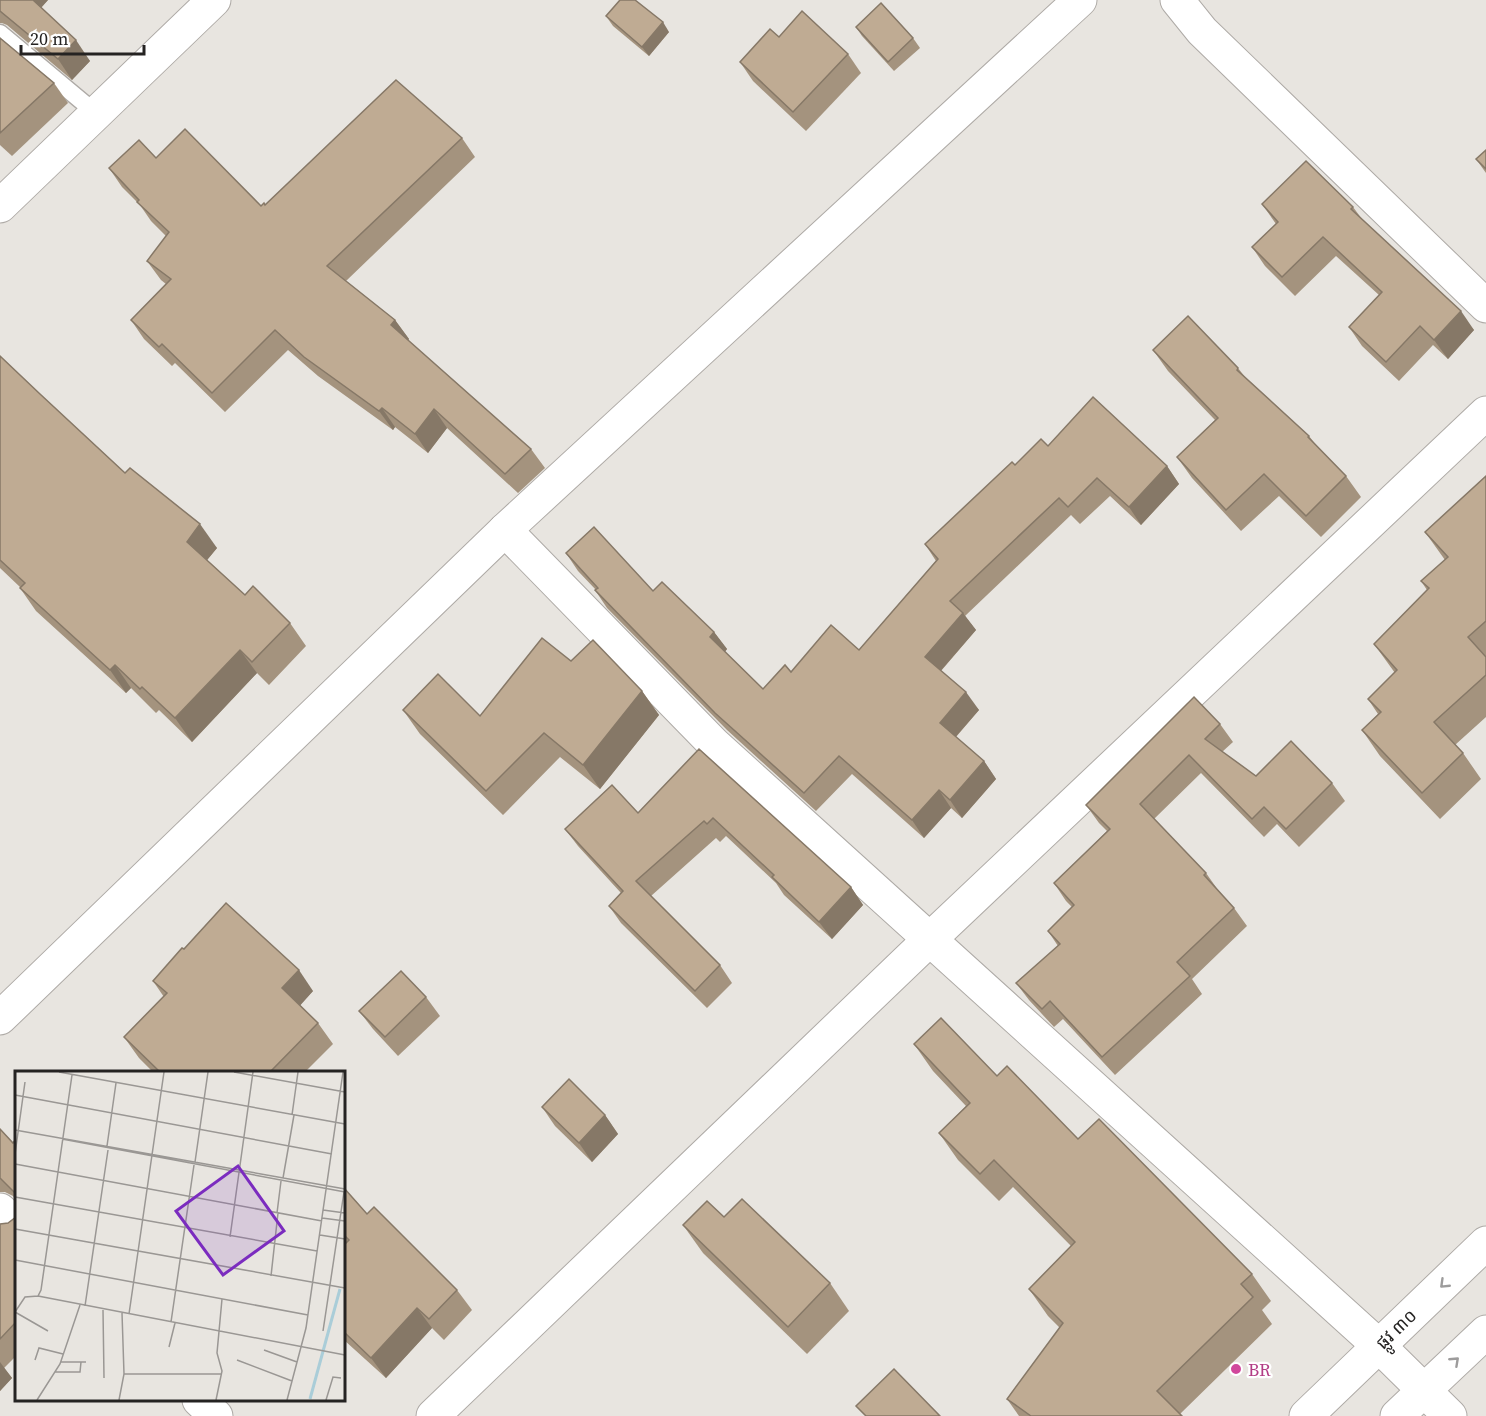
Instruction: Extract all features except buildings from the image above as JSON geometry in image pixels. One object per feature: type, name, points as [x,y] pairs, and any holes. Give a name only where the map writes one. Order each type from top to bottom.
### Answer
[{"type":"street","points":[[0,206],[214,0]]},
{"type":"street","points":[[0,1018],[505,530],[1080,0]]},
{"type":"street","points":[[1177,0],[1202,31],[1486,306]]},
{"type":"street","points":[[433,1416],[929,940],[1486,413]]},
{"type":"street","points":[[505,530],[714,744],[1379,1346],[1450,1416]]},
{"type":"street","points":[[0,1210],[15,1224]]},
{"type":"street","name":"ផ្លូវ ៣០","points":[[1306,1416],[1486,1243]]},
{"type":"street","points":[[1397,1416],[1486,1332]]},
{"type":"street","points":[[200,1401],[216,1416]]},
{"type":"lane","points":[[0,33],[97,114]]},
{"type":"place","name":"BR","points":[[1236,1369]]}]
